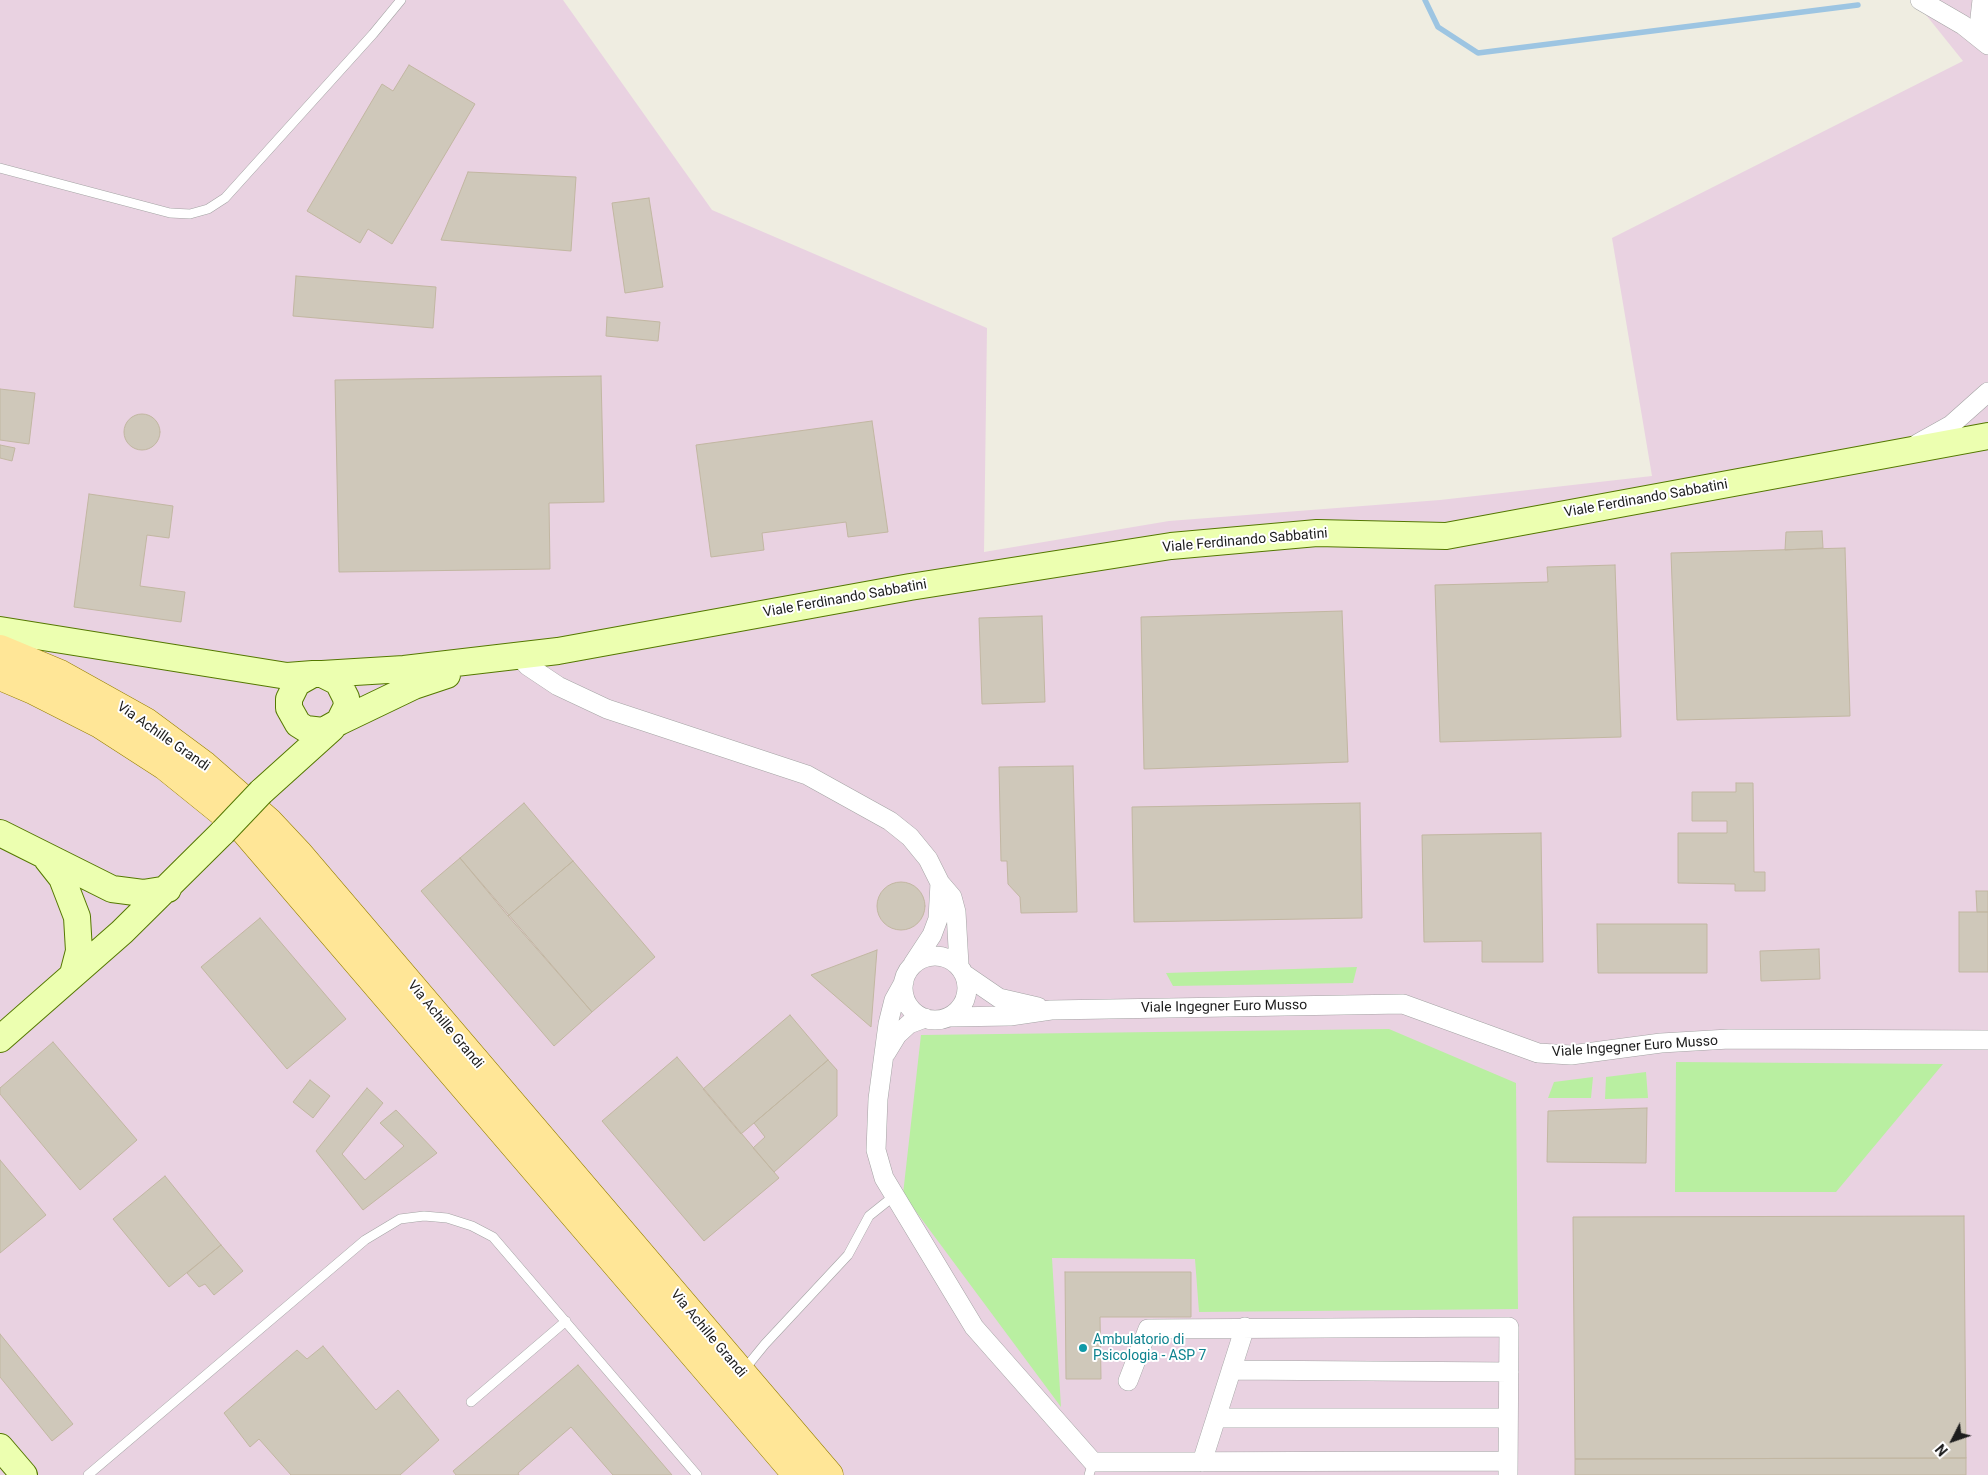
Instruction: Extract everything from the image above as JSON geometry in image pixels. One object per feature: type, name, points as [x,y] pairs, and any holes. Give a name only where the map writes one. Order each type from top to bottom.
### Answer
[{"type":"main road","name":"Via Achille Grandi","points":[[0,649],[89,689],[146,722],[238,792],[269,822],[299,854],[829,1475]]},
{"type":"main road","name":"Via Achille Grandi","points":[[0,676],[35,690],[100,724],[165,766],[243,829],[797,1475]]},
{"type":"street","points":[[1920,0],[1963,25],[1986,43]]},
{"type":"street","points":[[1982,0],[1980,18],[1986,43]]},
{"type":"street","points":[[1903,451],[1951,425],[1988,392]]},
{"type":"street","name":"Viale Ferdinando Sabbatini","points":[[510,656],[568,650],[910,587],[1171,546],[1317,533],[1446,536],[1988,436]]},
{"type":"street","points":[[0,630],[287,676],[395,669],[510,656],[558,686],[607,709],[807,775],[890,820],[910,837],[928,859],[940,883],[952,897],[956,912],[962,970],[967,984],[964,1003],[949,1017]]},
{"type":"street","points":[[89,689],[78,676],[75,665],[82,652],[95,644]]},
{"type":"street","points":[[257,672],[273,682],[283,692],[291,713],[306,729],[323,731],[414,686],[510,656]]},
{"type":"street","points":[[0,1039],[122,932],[168,889],[260,792],[336,725],[344,715],[346,698],[338,682],[317,674],[297,683],[289,699],[291,739],[282,758],[260,792]]},
{"type":"street","points":[[0,833],[44,857],[112,889],[143,893],[168,889]]},
{"type":"street","points":[[44,857],[62,878],[78,917],[79,951],[73,974]]},
{"type":"street","points":[[940,883],[938,919],[932,935],[913,964],[894,1000],[888,1024],[878,1100],[876,1150],[884,1178],[974,1327],[1091,1469],[1202,1462],[1508,1468],[1509,1327],[1148,1329],[1128,1380]]},
{"type":"street","points":[[913,964],[922,958],[936,956],[951,959],[962,970],[999,998],[1051,1010]]},
{"type":"street","points":[[904,982],[903,991],[910,1008],[925,1018],[940,1020],[949,1017],[1010,1016],[1051,1010]]},
{"type":"street","name":"Viale Ingegner Euro Musso","points":[[1051,1010],[1403,1004],[1538,1053],[1547,1054],[1571,1054],[1661,1043],[1729,1039],[1988,1040]]},
{"type":"street","points":[[884,1056],[909,1024],[925,1018]]},
{"type":"street","points":[[1202,1462],[1244,1327]]},
{"type":"street","points":[[1231,1370],[1509,1372]]},
{"type":"street","points":[[1216,1418],[1508,1418]]},
{"type":"street","points":[[0,1447],[24,1475]]},
{"type":"lane","points":[[0,168],[170,213],[190,214],[208,209],[224,198],[367,41],[401,0]]},
{"type":"lane","points":[[741,1373],[765,1344],[848,1255],[869,1216],[894,1196]]},
{"type":"lane","points":[[88,1475],[366,1240],[400,1219],[424,1216],[447,1218],[472,1226],[493,1237],[697,1475]]},
{"type":"lane","points":[[471,1402],[566,1321]]},
{"type":"shaded area","points":[[0,0],[563,0],[712,210],[987,328],[984,552],[1169,521],[1440,500],[1652,476],[1612,238],[1963,61],[1914,0],[1988,0],[1988,1475],[0,1475]]},
{"type":"green space","points":[[1357,967],[1353,983],[1173,986],[1166,973]]},
{"type":"green space","points":[[1389,1029],[1516,1083],[1518,1309],[1199,1312],[1195,1259],[1052,1258],[1061,1407],[903,1194],[921,1035]]},
{"type":"green space","points":[[1676,1062],[1943,1064],[1836,1192],[1675,1192]]},
{"type":"green space","points":[[1646,1072],[1648,1098],[1605,1099],[1606,1077]]},
{"type":"green space","points":[[1593,1077],[1591,1098],[1548,1098],[1554,1082]]},
{"type":"building","points":[[409,65],[475,104],[392,244],[368,229],[360,243],[307,211],[382,84],[393,91]]},
{"type":"building","points":[[468,172],[576,177],[571,251],[441,240]]},
{"type":"building","points":[[649,198],[663,287],[625,293],[612,203]]},
{"type":"building","points":[[296,276],[436,287],[433,328],[293,316]]},
{"type":"building","points":[[607,317],[660,322],[658,341],[606,336]]},
{"type":"building","points":[[601,376],[604,502],[549,503],[550,569],[339,572],[335,380]]},
{"type":"building","points":[[0,389],[35,393],[29,444],[0,440]]},
{"type":"building","points":[[142,414],[155,419],[160,432],[155,445],[142,450],[129,445],[124,432],[129,419]]},
{"type":"building","points":[[872,421],[888,532],[848,537],[846,522],[762,533],[764,550],[711,557],[696,445]]},
{"type":"building","points":[[0,445],[15,448],[12,461],[0,458]]},
{"type":"building","points":[[89,494],[173,506],[169,538],[147,535],[140,586],[185,592],[181,622],[74,607]]},
{"type":"building","points":[[1822,531],[1823,548],[1785,550],[1786,532]]},
{"type":"building","points":[[1845,548],[1850,716],[1677,720],[1671,553]]},
{"type":"building","points":[[1615,565],[1621,737],[1440,742],[1435,585],[1548,582],[1547,567]]},
{"type":"building","points":[[1342,611],[1348,762],[1144,769],[1141,617]]},
{"type":"building","points":[[1042,616],[1045,702],[982,704],[979,618]]},
{"type":"building","points":[[1073,766],[1077,912],[1021,913],[1020,897],[1008,884],[1007,861],[1001,861],[999,767]]},
{"type":"building","points":[[1736,783],[1753,783],[1754,872],[1765,872],[1765,891],[1735,891],[1735,884],[1678,883],[1678,833],[1727,833],[1727,821],[1692,821],[1692,792],[1736,792]]},
{"type":"building","points":[[524,803],[573,861],[508,916],[460,858]]},
{"type":"building","points":[[1360,803],[1362,918],[1134,922],[1132,807]]},
{"type":"building","points":[[1541,833],[1543,962],[1482,962],[1482,941],[1424,942],[1422,835]]},
{"type":"building","points":[[460,858],[592,1012],[554,1046],[421,891]]},
{"type":"building","points":[[573,861],[655,957],[592,1012],[508,916]]},
{"type":"building","points":[[901,882],[910,884],[918,889],[923,897],[925,906],[923,915],[918,923],[910,928],[901,930],[892,928],[884,923],[879,915],[877,906],[879,897],[884,889],[892,884]]},
{"type":"building","points":[[1976,891],[1988,891],[1988,912],[1977,912]]},
{"type":"building","points":[[1959,912],[1988,912],[1988,972],[1959,972]]},
{"type":"building","points":[[260,918],[346,1019],[287,1069],[201,967]]},
{"type":"building","points":[[1597,924],[1707,924],[1707,973],[1598,973]]},
{"type":"building","points":[[1819,949],[1820,979],[1761,981],[1760,951]]},
{"type":"building","points":[[877,950],[871,1027],[811,975]]},
{"type":"building","points":[[790,1015],[828,1060],[741,1134],[703,1089]]},
{"type":"building","points":[[53,1042],[137,1140],[80,1190],[0,1094],[0,1088]]},
{"type":"building","points":[[677,1057],[779,1178],[704,1241],[602,1121]]},
{"type":"building","points":[[828,1060],[837,1070],[837,1116],[774,1172],[753,1148],[765,1137],[754,1123]]},
{"type":"building","points":[[310,1080],[330,1096],[313,1118],[293,1102]]},
{"type":"building","points":[[367,1088],[383,1103],[342,1154],[365,1180],[404,1146],[380,1123],[396,1110],[437,1153],[363,1210],[316,1151]]},
{"type":"building","points":[[1647,1108],[1646,1163],[1547,1162],[1548,1111]]},
{"type":"building","points":[[0,1160],[46,1215],[0,1253]]},
{"type":"building","points":[[165,1176],[221,1245],[169,1287],[113,1219]]},
{"type":"building","points":[[1964,1216],[1966,1458],[1575,1459],[1573,1217]]},
{"type":"building","points":[[221,1245],[243,1271],[214,1295],[205,1284],[199,1287],[187,1273]]},
{"type":"building","name":"Ambulatorio di Psicologia - ASP 7","points":[[1065,1272],[1191,1272],[1191,1317],[1100,1317],[1101,1379],[1066,1379]]},
{"type":"building","points":[[0,1334],[73,1424],[52,1441],[0,1377]]},
{"type":"building","points":[[323,1346],[376,1410],[398,1390],[439,1440],[400,1475],[291,1475],[259,1439],[250,1447],[224,1413],[297,1350],[307,1359]]},
{"type":"building","points":[[578,1365],[672,1475],[613,1475],[571,1427],[518,1473],[519,1475],[456,1475],[453,1471]]},
{"type":"building","points":[[1966,1458],[1966,1475],[1575,1475],[1575,1459]]},
{"type":"waterway","points":[[1425,0],[1438,27],[1478,53],[1858,5]]},
{"type":"place","name":"Ambulatorio di Psicologia - ASP 7","points":[[1083,1348]]}]
